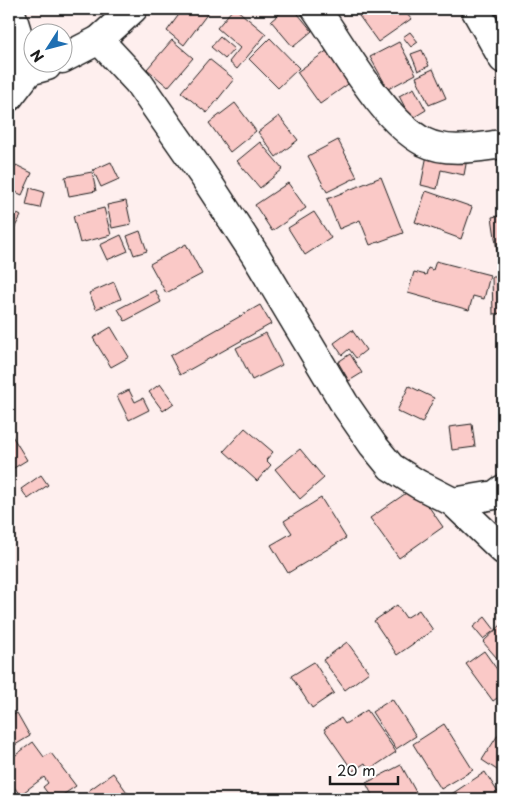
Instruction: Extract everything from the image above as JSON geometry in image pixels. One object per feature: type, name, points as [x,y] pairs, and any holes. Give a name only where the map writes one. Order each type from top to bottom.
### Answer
[{"type":"street","points":[[10,9],[22,48]]},
{"type":"street","points":[[72,54],[99,40],[133,9]]},
{"type":"street","points":[[316,9],[376,95],[401,124],[425,142],[447,148],[466,149],[503,144]]},
{"type":"street","points":[[475,9],[503,59]]},
{"type":"street","points":[[99,40],[138,82],[205,178],[256,256],[344,403],[373,444],[391,466],[418,484],[453,502],[503,550]]},
{"type":"street","points":[[9,97],[28,72]]},
{"type":"street","points":[[453,502],[495,494],[503,489]]},
{"type":"building","points":[[183,9],[211,9],[184,45],[167,31]]},
{"type":"building","points":[[233,9],[236,9],[266,34],[237,69],[229,62],[240,48],[217,28]]},
{"type":"building","points":[[285,9],[294,9],[312,31],[293,47],[271,21]]},
{"type":"building","points":[[354,9],[403,9],[411,19],[378,42]]},
{"type":"building","points":[[491,9],[503,9],[501,19]]},
{"type":"building","points":[[410,32],[418,42],[411,47],[403,37]]},
{"type":"building","points":[[220,37],[234,49],[225,59],[211,47]]},
{"type":"building","points":[[270,38],[299,68],[278,88],[249,59]]},
{"type":"building","points":[[172,40],[193,58],[168,87],[147,69]]},
{"type":"building","points":[[399,42],[416,74],[388,89],[370,57]]},
{"type":"building","points":[[328,50],[351,82],[320,104],[297,72]]},
{"type":"building","points":[[422,50],[429,66],[418,71],[411,54]]},
{"type":"building","points":[[209,59],[234,79],[207,113],[181,92]]},
{"type":"building","points":[[433,69],[446,98],[429,105],[416,77]]},
{"type":"building","points":[[414,88],[426,110],[411,119],[399,96]]},
{"type":"building","points":[[235,103],[256,131],[230,152],[209,123]]},
{"type":"building","points":[[279,116],[298,140],[276,157],[258,132]]},
{"type":"building","points":[[338,140],[357,177],[327,192],[308,156]]},
{"type":"building","points":[[260,142],[283,169],[260,188],[237,161]]},
{"type":"building","points":[[428,150],[467,159],[464,175],[441,170],[437,189],[421,185]]},
{"type":"building","points":[[111,162],[119,179],[101,187],[93,170]]},
{"type":"building","points":[[16,165],[32,173],[22,195],[9,189],[9,181]]},
{"type":"building","points":[[92,172],[96,191],[69,196],[65,177]]},
{"type":"building","points":[[381,177],[403,233],[370,245],[360,220],[339,229],[327,199]]},
{"type":"building","points":[[288,183],[306,208],[272,231],[255,205]]},
{"type":"building","points":[[30,188],[44,192],[40,208],[26,205]]},
{"type":"building","points":[[426,191],[472,207],[461,239],[415,222]]},
{"type":"building","points":[[126,201],[131,224],[112,228],[107,205]]},
{"type":"building","points":[[104,208],[111,235],[80,243],[73,216]]},
{"type":"building","points":[[9,209],[21,216],[12,232],[9,230]]},
{"type":"building","points":[[314,212],[331,238],[305,255],[288,228]]},
{"type":"building","points":[[503,215],[503,264],[499,264],[492,217]]},
{"type":"building","points":[[140,231],[147,251],[134,255],[127,236]]},
{"type":"building","points":[[121,235],[128,251],[107,260],[100,245]]},
{"type":"building","points":[[186,244],[202,274],[166,293],[150,264]]},
{"type":"building","points":[[436,261],[490,275],[484,299],[473,296],[469,310],[408,293],[414,272],[426,275],[428,268],[433,270]]},
{"type":"building","points":[[492,277],[503,277],[503,313],[493,314]]},
{"type":"building","points":[[114,282],[121,299],[96,309],[89,293]]},
{"type":"building","points":[[155,290],[161,302],[125,321],[118,309]]},
{"type":"building","points":[[260,305],[271,324],[180,375],[170,356]]},
{"type":"building","points":[[111,327],[129,357],[111,367],[93,338]]},
{"type":"building","points":[[352,330],[366,350],[356,358],[349,349],[342,355],[334,343]]},
{"type":"building","points":[[266,333],[282,365],[252,380],[236,348]]},
{"type":"building","points":[[350,354],[362,373],[349,381],[338,362]]},
{"type":"building","points":[[160,384],[174,403],[163,411],[149,392]]},
{"type":"building","points":[[409,386],[434,398],[422,423],[397,411]]},
{"type":"building","points":[[129,390],[135,402],[143,398],[149,410],[129,420],[117,396]]},
{"type":"building","points":[[472,424],[475,447],[452,450],[449,427]]},
{"type":"building","points":[[245,428],[273,452],[266,460],[271,465],[257,481],[224,451]]},
{"type":"building","points":[[9,431],[27,460],[9,471]]},
{"type":"building","points":[[300,449],[324,478],[300,499],[275,469]]},
{"type":"building","points":[[41,475],[48,485],[28,499],[21,489]]},
{"type":"building","points":[[415,487],[443,527],[399,558],[370,518]]},
{"type":"building","points":[[321,498],[346,538],[288,573],[271,545],[292,533],[284,521]]},
{"type":"building","points":[[397,605],[406,618],[419,610],[433,630],[397,655],[374,621]]},
{"type":"building","points":[[485,617],[495,630],[483,639],[473,627]]},
{"type":"building","points":[[503,623],[503,665],[483,642]]},
{"type":"building","points":[[347,642],[369,672],[345,690],[323,660]]},
{"type":"building","points":[[484,651],[503,678],[503,694],[493,701],[466,664]]},
{"type":"building","points":[[314,662],[334,693],[312,708],[291,676]]},
{"type":"building","points":[[392,699],[416,736],[396,749],[372,712]]},
{"type":"building","points":[[367,710],[396,752],[369,770],[365,763],[353,771],[324,729],[341,718],[345,724]]},
{"type":"building","points":[[17,713],[30,736],[15,745],[9,734],[9,718]]},
{"type":"building","points":[[444,724],[473,770],[441,789],[413,744]]},
{"type":"building","points":[[503,727],[503,774],[482,760]]},
{"type":"building","points":[[33,742],[44,757],[51,753],[76,786],[57,799],[52,799],[43,787],[48,783],[44,777],[20,795],[9,780],[9,760]]},
{"type":"building","points":[[401,765],[417,794],[407,799],[374,799],[366,783]]},
{"type":"building","points":[[485,772],[501,797],[498,799],[449,799],[447,797]]},
{"type":"building","points":[[113,773],[132,799],[94,799],[88,791]]}]
